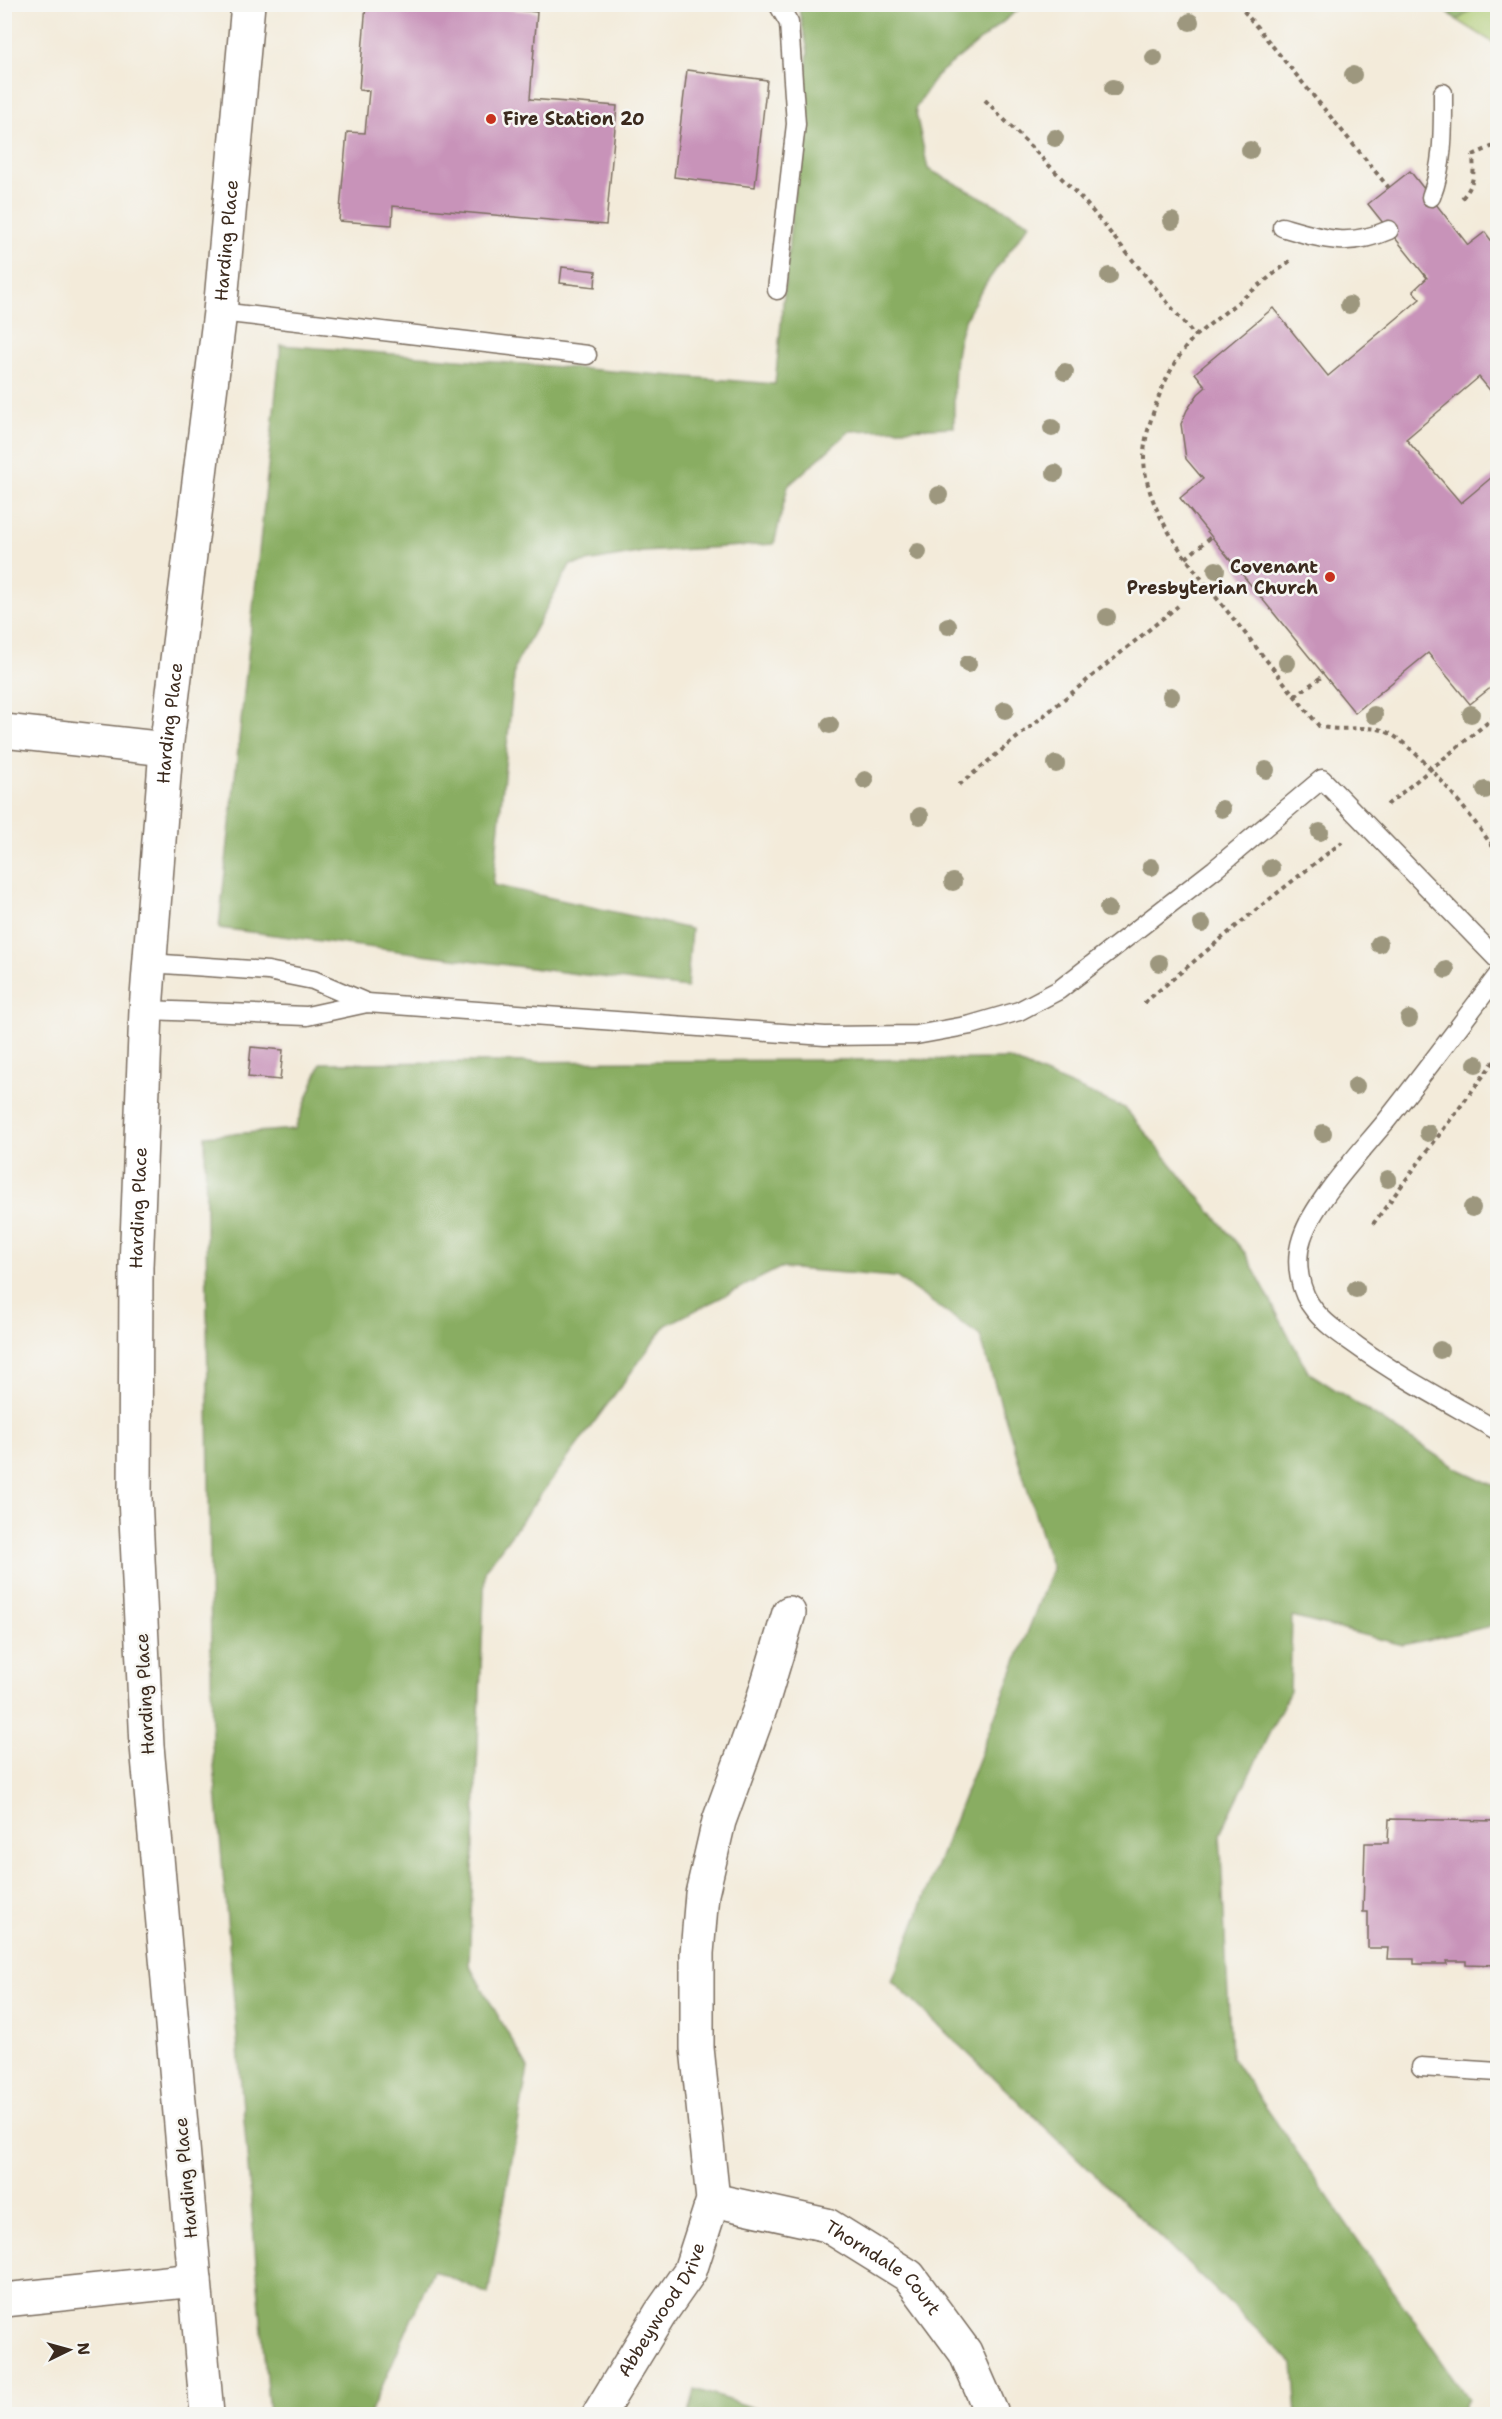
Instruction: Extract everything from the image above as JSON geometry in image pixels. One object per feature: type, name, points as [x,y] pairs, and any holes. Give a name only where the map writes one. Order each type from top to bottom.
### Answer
[{"type":"main road","name":"Harding Place","points":[[207,2415],[147,1746],[136,1509],[136,1267],[146,1010],[166,748],[220,312],[248,4]]},
{"type":"main road","points":[[4,731],[166,748]]},
{"type":"main road","points":[[713,2200],[697,2048],[698,1953],[702,1894],[719,1821],[762,1703],[789,1613]]},
{"type":"main road","name":"Abbeywood Drive","points":[[599,2415],[660,2314],[690,2271],[713,2200]]},
{"type":"main road","name":"Thorndale Court","points":[[713,2200],[827,2224],[909,2276],[965,2352],[992,2415]]},
{"type":"main road","points":[[4,2300],[195,2280]]},
{"type":"lane","points":[[777,290],[796,124],[789,23],[778,4]]},
{"type":"lane","points":[[1431,197],[1437,181],[1443,137],[1443,93]]},
{"type":"lane","points":[[1282,227],[1317,237],[1349,242],[1374,237],[1389,230]]},
{"type":"lane","points":[[220,312],[587,355]]},
{"type":"lane","points":[[146,1010],[307,1016],[367,1003],[825,1036],[916,1035],[971,1025],[1019,1011],[1059,990],[1215,869],[1322,779],[1497,960]]},
{"type":"lane","points":[[149,963],[268,971],[313,980],[367,1003]]},
{"type":"lane","points":[[1497,975],[1417,1082],[1330,1190],[1308,1224],[1298,1258],[1300,1280],[1308,1298],[1315,1311],[1337,1332],[1376,1360],[1497,1431]]},
{"type":"lane","points":[[1421,2067],[1497,2072]]},
{"type":"path","points":[[1238,4],[1389,188]]},
{"type":"path","points":[[985,100],[1085,202],[1195,336]]},
{"type":"path","points":[[1473,154],[1497,144]]},
{"type":"path","points":[[1292,259],[1195,336],[1182,350],[1163,383],[1150,420],[1144,456],[1149,486],[1164,526],[1186,558],[1319,726],[1333,730],[1379,729],[1398,737],[1430,769],[1497,854]]},
{"type":"path","points":[[1186,558],[1211,537]]},
{"type":"path","points":[[959,785],[1178,606]]},
{"type":"path","points":[[1295,696],[1324,675]]},
{"type":"path","points":[[1144,1003],[1497,714]]},
{"type":"path","points":[[1490,844],[1497,838]]},
{"type":"path","points":[[1373,1224],[1497,1056]]},
{"type":"green space","points":[[798,5],[1024,5],[936,76],[915,109],[928,169],[1030,223],[986,284],[964,323],[957,347],[954,427],[850,431],[788,486],[774,544],[643,552],[570,565],[515,666],[493,885],[691,929],[687,988],[219,928],[281,345],[775,384],[808,51]]},
{"type":"green space","points":[[1440,5],[1479,5],[1457,20]]},
{"type":"green space","points":[[1479,5],[1497,5],[1497,45],[1457,20]]},
{"type":"green space","points":[[1009,1059],[1125,1108],[1245,1253],[1308,1372],[1454,1467],[1497,1487],[1497,1625],[1403,1645],[1292,1617],[1290,1691],[1220,1834],[1231,2057],[1468,2399],[1460,2414],[1297,2414],[1293,2364],[892,1981],[1052,1569],[980,1336],[896,1277],[780,1268],[666,1325],[485,1570],[469,1965],[528,2068],[488,2294],[433,2270],[370,2414],[269,2414],[212,1743],[205,1136],[295,1129],[321,1063]]},
{"type":"green space","points":[[695,2389],[771,2414],[689,2414]]},
{"type":"building","name":"Fire Station 20","points":[[366,4],[452,4],[537,12],[530,99],[617,106],[606,225],[393,206],[392,225],[339,221],[347,132],[365,133],[369,91],[359,90]]},
{"type":"building","points":[[687,70],[767,80],[755,187],[674,177]]},
{"type":"building","points":[[1410,171],[1468,245],[1485,232],[1493,243],[1498,239],[1498,400],[1479,377],[1406,439],[1461,503],[1498,472],[1498,682],[1470,704],[1428,653],[1355,713],[1180,498],[1203,479],[1186,459],[1181,424],[1187,410],[1206,387],[1195,373],[1273,308],[1328,376],[1420,299],[1413,291],[1427,278],[1368,204]]},
{"type":"building","points":[[562,267],[596,271],[595,287],[560,283]]},
{"type":"building","points":[[251,1047],[283,1050],[280,1080],[248,1077]]},
{"type":"building","points":[[1389,1819],[1498,1821],[1498,1965],[1466,1964],[1466,1961],[1446,1961],[1447,1964],[1414,1964],[1414,1959],[1387,1959],[1388,1948],[1368,1948],[1368,1912],[1363,1912],[1365,1843],[1388,1843]]},
{"type":"place","name":"Fire Station 20","points":[[491,119]]},
{"type":"place","name":"Covenant Presbyterian Church","points":[[1330,577]]}]
